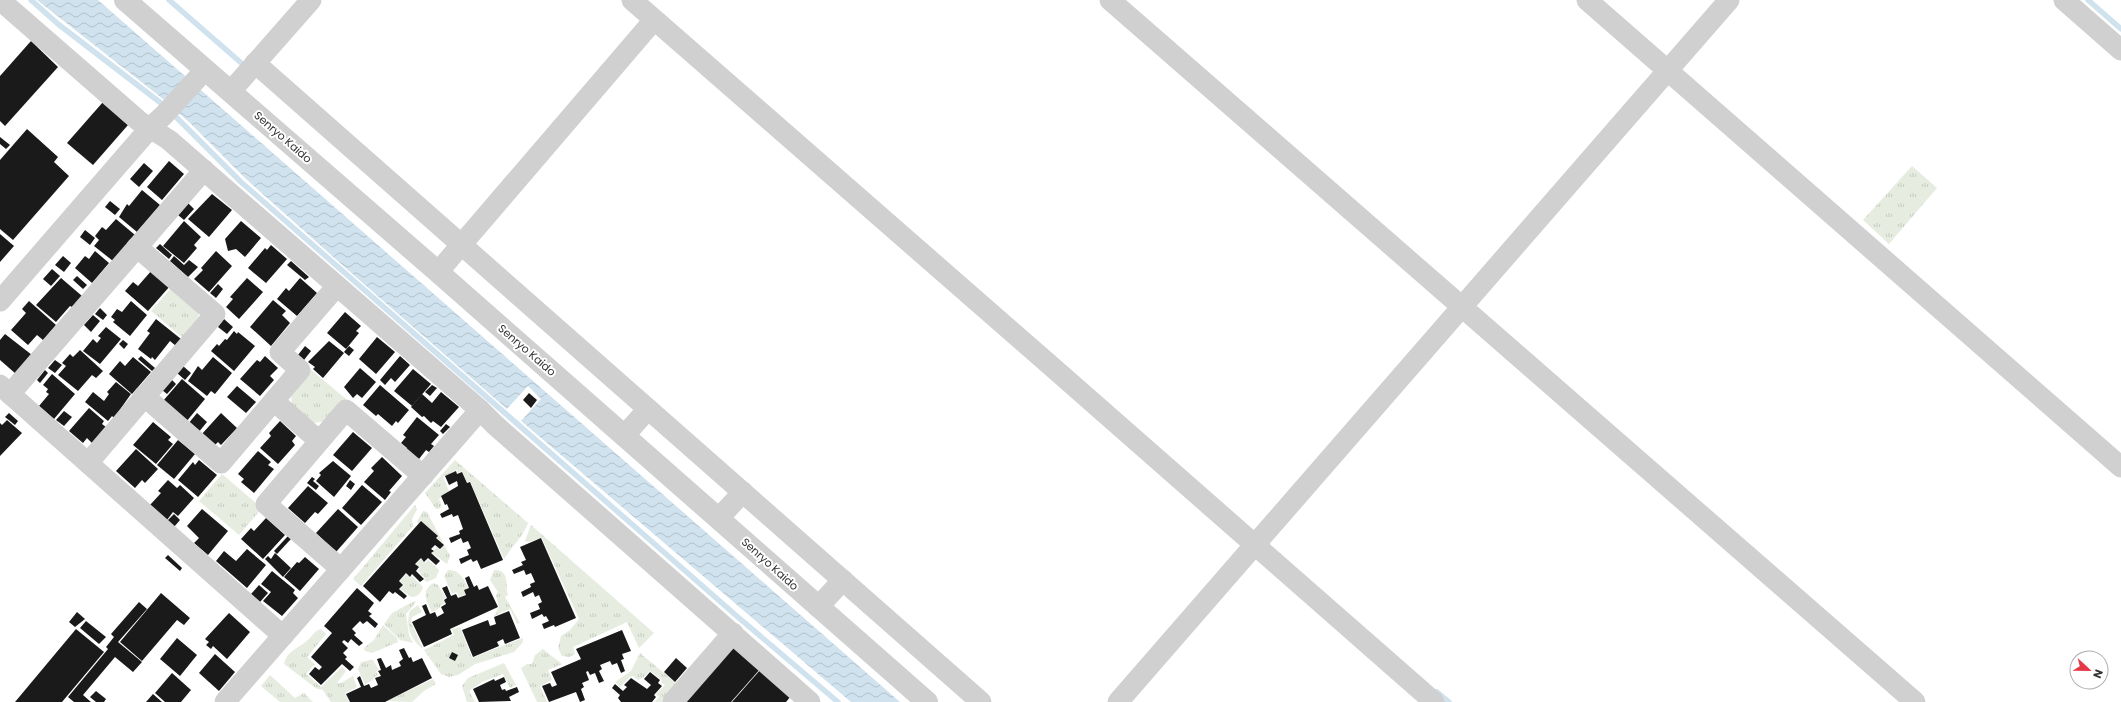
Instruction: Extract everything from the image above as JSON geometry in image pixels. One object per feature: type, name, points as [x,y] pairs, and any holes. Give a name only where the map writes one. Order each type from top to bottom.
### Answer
[{"type":"street","points":[[0,0],[139,121],[157,121]]},
{"type":"street","name":"Senryo Kaido","points":[[125,0],[200,75],[246,74],[451,256],[624,436],[927,702]]},
{"type":"street","points":[[311,0],[246,74],[451,256],[644,414],[838,585],[981,702]]},
{"type":"street","points":[[632,0],[1259,539],[1434,702]]},
{"type":"street","points":[[1110,0],[1915,702]]},
{"type":"street","points":[[1587,0],[2121,467]]},
{"type":"street","points":[[1118,702],[1729,0]]},
{"type":"street","points":[[2064,0],[2121,50]]},
{"type":"street","points":[[451,256],[654,20]]},
{"type":"street","points":[[0,300],[157,121],[200,75]]},
{"type":"street","points":[[157,121],[169,140],[480,410],[495,425],[810,702]]},
{"type":"street","points":[[204,170],[137,247],[5,390],[283,636]]},
{"type":"street","points":[[88,463],[214,314],[137,247]]},
{"type":"street","points":[[144,396],[220,462],[300,370],[280,352],[337,286]]},
{"type":"street","points":[[274,401],[319,441]]},
{"type":"street","points":[[341,569],[266,504],[346,410],[423,476]]},
{"type":"street","points":[[225,702],[480,410]]},
{"type":"street","points":[[624,436],[644,414]]},
{"type":"street","points":[[719,518],[738,497]]},
{"type":"street","points":[[818,607],[838,585]]},
{"type":"street","points":[[673,702],[733,633]]},
{"type":"green space","points":[[1912,166],[1937,188],[1889,244],[1863,220]]},
{"type":"green space","points":[[173,286],[198,308],[199,321],[184,339],[151,311]]},
{"type":"green space","points":[[310,369],[346,399],[327,421],[313,423],[292,407],[291,392]]},
{"type":"green space","points":[[455,460],[528,523],[523,533],[504,559],[470,481],[467,482],[462,471],[458,473],[457,470],[443,477],[449,491],[439,499],[442,506],[439,509],[436,509],[425,493]]},
{"type":"green space","points":[[222,474],[262,508],[239,535],[199,501]]},
{"type":"green space","points":[[415,505],[417,509],[412,519],[413,526],[361,586],[353,579]]},
{"type":"green space","points":[[423,511],[427,512],[450,556],[447,564],[432,553],[437,547],[440,550],[444,545],[437,538],[438,536],[421,521],[418,524],[417,521]]},
{"type":"green space","points":[[531,525],[654,633],[639,648],[627,622],[573,647],[575,654],[569,657],[562,656],[558,648],[561,636],[570,630],[579,619],[542,538],[528,542],[525,541]]},
{"type":"green space","points":[[421,559],[425,563],[428,560],[439,570],[436,578],[427,582],[424,580],[425,578],[418,571],[420,568],[416,564]]},
{"type":"green space","points":[[448,570],[455,571],[463,578],[468,588],[464,590],[466,594],[459,597],[457,592],[452,594],[444,576]]},
{"type":"green space","points":[[494,570],[503,572],[505,575],[508,595],[505,597],[520,623],[517,624],[510,609],[494,616],[499,607],[496,596],[498,592],[490,580]]},
{"type":"green space","points":[[406,574],[410,578],[412,576],[423,587],[420,593],[416,596],[411,597],[400,589],[404,585],[400,581]]},
{"type":"green space","points":[[434,583],[438,585],[446,598],[443,599],[445,603],[440,606],[440,608],[432,612],[426,593],[427,589]]},
{"type":"green space","points":[[414,601],[416,602],[406,614],[409,635],[413,643],[400,640],[384,624],[392,613]]},
{"type":"green space","points":[[418,605],[422,612],[412,617],[411,622],[423,649],[412,637],[408,622],[410,611]]},
{"type":"green space","points":[[383,625],[397,638],[398,642],[372,653],[365,651],[364,648],[374,640]]},
{"type":"green space","points":[[460,627],[472,658],[523,638],[523,642],[514,652],[475,664],[458,675],[449,677],[441,674],[424,650],[454,635],[452,629]]},
{"type":"green space","points":[[321,629],[326,634],[307,657],[315,664],[306,674],[321,687],[342,667],[346,671],[337,683],[341,683],[353,676],[357,687],[345,693],[349,702],[331,702],[323,690],[317,689],[284,664],[291,652],[309,639],[315,632]]},
{"type":"green space","points":[[543,649],[562,664],[548,670],[552,680],[540,686],[547,702],[537,702],[521,668],[527,664],[532,664],[535,655]]},
{"type":"green space","points":[[640,653],[677,684],[662,702],[654,702],[659,697],[656,694],[665,685],[661,683],[662,680],[650,671],[643,678],[638,680],[633,676],[630,677],[620,687],[615,682],[631,671]]},
{"type":"green space","points":[[373,660],[379,670],[376,671],[378,675],[373,678],[373,680],[365,684],[358,669],[361,662]]},
{"type":"green space","points":[[504,663],[516,685],[510,688],[503,674],[482,682],[469,691],[475,702],[467,702],[462,686],[468,678]]},
{"type":"green space","points":[[270,675],[295,698],[304,693],[313,702],[280,702],[261,686]]},
{"type":"green space","points":[[433,679],[436,684],[424,691],[412,702],[387,701]]},
{"type":"water","points":[[37,0],[98,0],[900,702],[851,702],[507,409],[349,271],[246,179],[189,122],[163,99]]},
{"type":"pier","points":[[244,180],[503,407],[347,273]]},
{"type":"pier","points":[[528,386],[541,399],[520,422],[506,410]]},
{"type":"building","points":[[31,41],[58,67],[5,126],[0,121],[0,76]]},
{"type":"building","points":[[103,102],[128,125],[93,165],[67,143]]},
{"type":"building","points":[[27,129],[58,157],[54,162],[69,176],[13,240],[0,229],[0,160]]},
{"type":"building","points":[[0,137],[10,145],[6,149],[0,144]]},
{"type":"building","points":[[169,161],[184,174],[162,200],[147,187]]},
{"type":"building","points":[[144,163],[153,171],[139,187],[130,179]]},
{"type":"building","points":[[142,190],[160,205],[137,232],[119,217],[127,204],[129,206]]},
{"type":"building","points":[[212,194],[232,210],[209,237],[188,219]]},
{"type":"building","points":[[110,201],[120,209],[115,215],[105,207]]},
{"type":"building","points":[[188,203],[194,209],[184,220],[178,215]]},
{"type":"building","points":[[116,219],[135,235],[113,261],[94,246],[99,240],[95,236],[102,227],[106,230]]},
{"type":"building","points":[[184,221],[201,237],[194,245],[197,248],[184,263],[163,246]]},
{"type":"building","points":[[241,221],[261,238],[245,257],[236,249],[228,251],[225,239]]},
{"type":"building","points":[[85,230],[95,238],[90,245],[80,237]]},
{"type":"building","points":[[0,234],[14,246],[0,262]]},
{"type":"building","points":[[160,244],[172,255],[169,259],[156,248]]},
{"type":"building","points":[[271,245],[287,259],[266,283],[248,268],[265,248],[267,250]]},
{"type":"building","points":[[95,251],[109,263],[92,283],[75,268],[85,256],[89,259]]},
{"type":"building","points":[[216,251],[232,266],[209,292],[194,279],[203,270],[201,268]]},
{"type":"building","points":[[63,256],[71,263],[64,272],[55,265]]},
{"type":"building","points":[[174,256],[184,265],[189,260],[198,267],[188,277],[170,261]]},
{"type":"building","points":[[291,261],[309,277],[305,280],[287,265]]},
{"type":"building","points":[[52,269],[60,276],[51,286],[43,279]]},
{"type":"building","points":[[152,270],[170,286],[148,311],[125,291],[133,282],[138,286]]},
{"type":"building","points":[[77,276],[87,285],[83,289],[73,280]]},
{"type":"building","points":[[61,278],[82,296],[72,307],[70,306],[56,322],[36,305]]},
{"type":"building","points":[[247,278],[263,292],[239,319],[226,307],[233,299],[230,297]]},
{"type":"building","points":[[300,278],[317,293],[297,316],[277,299],[286,288],[289,291]]},
{"type":"building","points":[[218,284],[223,289],[216,298],[210,293]]},
{"type":"building","points":[[273,300],[286,311],[282,315],[290,323],[271,346],[250,327]]},
{"type":"building","points":[[29,301],[56,325],[43,340],[37,335],[28,345],[11,330],[26,313],[22,309]]},
{"type":"building","points":[[131,301],[147,315],[130,336],[113,322],[115,320],[111,317],[117,309],[122,312]]},
{"type":"building","points":[[100,308],[107,315],[103,320],[95,314]]},
{"type":"building","points":[[345,312],[361,326],[356,331],[359,333],[346,349],[327,333]]},
{"type":"building","points":[[93,315],[100,321],[91,332],[84,325]]},
{"type":"building","points":[[156,319],[181,339],[176,346],[170,341],[155,360],[152,357],[151,359],[138,349],[150,333],[147,331]]},
{"type":"building","points":[[224,319],[233,327],[227,334],[218,327]]},
{"type":"building","points":[[106,327],[121,339],[100,364],[83,351],[93,339],[97,343],[101,338],[98,336]]},
{"type":"building","points":[[234,331],[237,334],[238,332],[255,346],[234,371],[211,351],[217,344],[219,346],[225,339],[227,340]]},
{"type":"building","points":[[5,334],[32,355],[16,374],[0,360],[0,340]]},
{"type":"building","points":[[377,337],[395,352],[376,374],[359,359]]},
{"type":"building","points":[[123,340],[128,344],[124,349],[119,344]]},
{"type":"building","points":[[329,341],[344,353],[323,378],[313,369],[315,367],[308,362]]},
{"type":"building","points":[[305,346],[311,351],[304,360],[298,355]]},
{"type":"building","points":[[349,346],[354,350],[349,356],[344,352]]},
{"type":"building","points":[[80,350],[103,371],[96,378],[92,375],[78,391],[58,375],[66,366],[62,363],[70,354],[73,357]]},
{"type":"building","points":[[141,356],[155,368],[152,371],[138,359]]},
{"type":"building","points":[[265,356],[278,368],[270,376],[274,380],[260,396],[240,379],[257,360],[260,362]]},
{"type":"building","points":[[400,356],[410,365],[395,382],[391,378],[385,385],[380,380]]},
{"type":"building","points":[[133,357],[151,372],[132,394],[109,374],[120,361],[125,366]]},
{"type":"building","points":[[213,357],[232,373],[215,394],[211,391],[207,396],[188,381],[198,366],[202,370]]},
{"type":"building","points":[[55,360],[62,365],[55,373],[48,368]]},
{"type":"building","points":[[183,366],[191,373],[185,380],[177,373]]},
{"type":"building","points":[[360,368],[376,382],[362,398],[357,394],[353,398],[344,387]]},
{"type":"building","points":[[413,369],[431,384],[412,406],[394,391]]},
{"type":"building","points":[[45,370],[48,373],[40,383],[37,380]]},
{"type":"building","points":[[52,374],[75,394],[54,419],[39,406],[49,394],[46,392],[48,389],[43,385]]},
{"type":"building","points":[[171,379],[176,384],[167,394],[162,390]]},
{"type":"building","points":[[182,379],[205,399],[186,422],[163,401]]},
{"type":"building","points":[[116,382],[131,394],[114,418],[112,416],[108,421],[85,402],[93,392],[104,401],[109,394],[107,392]]},
{"type":"building","points":[[380,385],[409,410],[398,423],[396,421],[392,426],[378,414],[376,416],[363,405]]},
{"type":"building","points":[[432,385],[437,388],[430,396],[425,392]]},
{"type":"building","points":[[237,386],[256,402],[246,413],[227,397]]},
{"type":"building","points":[[441,392],[459,407],[441,427],[433,421],[431,423],[424,416],[422,417],[411,407],[422,394],[432,403]]},
{"type":"building","points":[[529,393],[537,400],[531,408],[523,400]]},
{"type":"building","points":[[89,408],[104,421],[102,424],[106,427],[92,443],[87,438],[83,443],[69,431]]},
{"type":"building","points":[[64,411],[72,417],[64,426],[56,420]]},
{"type":"building","points":[[9,413],[18,421],[15,425],[5,417]]},
{"type":"building","points":[[197,413],[207,422],[198,433],[188,424]]},
{"type":"building","points":[[221,413],[237,428],[221,445],[218,442],[214,446],[201,435]]},
{"type":"building","points":[[417,417],[439,435],[431,444],[434,446],[429,452],[426,450],[419,459],[405,450],[407,448],[401,443],[406,437],[403,435]]},
{"type":"building","points":[[7,420],[22,433],[0,456],[0,423],[2,425]]},
{"type":"building","points":[[280,421],[296,436],[292,441],[295,445],[278,464],[260,448],[271,436],[269,433]]},
{"type":"building","points":[[153,422],[171,437],[168,440],[173,444],[156,464],[133,445]]},
{"type":"building","points":[[446,424],[450,427],[443,434],[440,431]]},
{"type":"building","points":[[353,432],[372,448],[352,471],[333,455]]},
{"type":"building","points":[[178,440],[195,454],[174,479],[157,465]]},
{"type":"building","points":[[136,449],[158,469],[145,483],[142,480],[135,488],[116,471]]},
{"type":"building","points":[[258,451],[271,462],[268,465],[274,469],[254,493],[241,482],[244,479],[238,474]]},
{"type":"building","points":[[382,457],[402,476],[389,491],[391,492],[385,500],[364,482],[374,471],[371,468]]},
{"type":"building","points":[[199,460],[217,475],[198,497],[178,480],[193,462],[195,465]]},
{"type":"building","points":[[333,461],[351,476],[334,497],[316,481],[321,475],[319,473]]},
{"type":"building","points":[[456,471],[457,474],[462,472],[467,483],[470,482],[503,560],[481,569],[477,560],[473,562],[471,559],[461,564],[459,559],[469,555],[467,550],[471,548],[468,541],[463,543],[461,538],[451,543],[449,538],[460,534],[459,531],[463,529],[458,515],[453,517],[452,514],[442,518],[440,514],[449,509],[447,504],[445,505],[441,496],[458,486],[457,481],[449,485],[445,476]]},
{"type":"building","points":[[312,477],[315,479],[313,481],[319,486],[316,490],[307,483]]},
{"type":"building","points":[[168,480],[177,488],[180,485],[194,498],[178,516],[173,512],[167,520],[150,505],[161,493],[158,491]]},
{"type":"building","points":[[350,480],[355,484],[351,490],[346,486]]},
{"type":"building","points":[[362,485],[382,502],[361,525],[342,508]]},
{"type":"building","points":[[308,486],[328,503],[318,514],[315,512],[305,523],[288,508]]},
{"type":"building","points":[[202,509],[228,531],[208,555],[194,543],[199,538],[187,526]]},
{"type":"building","points":[[338,509],[358,527],[336,552],[316,533]]},
{"type":"building","points":[[174,514],[180,520],[174,527],[167,521]]},
{"type":"building","points":[[266,518],[285,535],[263,559],[241,539],[251,528],[254,531]]},
{"type":"building","points":[[421,521],[438,536],[436,538],[444,545],[440,549],[435,545],[431,549],[434,551],[431,553],[440,561],[436,565],[428,558],[424,562],[421,558],[415,564],[419,567],[416,571],[424,579],[420,582],[412,574],[410,577],[406,573],[399,581],[403,585],[399,589],[407,596],[404,599],[395,592],[393,594],[389,591],[380,602],[363,586]]},
{"type":"building","points":[[288,536],[291,539],[277,554],[274,551]]},
{"type":"building","points":[[541,538],[576,618],[555,627],[554,625],[544,629],[542,624],[549,621],[546,616],[544,617],[542,614],[532,619],[530,613],[540,609],[538,604],[542,602],[539,595],[535,597],[533,592],[523,597],[521,592],[531,587],[530,584],[535,582],[531,573],[526,575],[524,570],[514,574],[512,570],[523,565],[521,562],[526,560],[520,547]]},
{"type":"building","points":[[247,549],[266,565],[247,588],[216,561],[224,551],[236,561]]},
{"type":"building","points":[[275,553],[291,568],[283,577],[265,559],[268,556],[271,559]]},
{"type":"building","points":[[168,555],[182,568],[180,571],[165,558]]},
{"type":"building","points":[[305,557],[319,569],[300,591],[284,577],[297,562],[299,563]]},
{"type":"building","points":[[272,571],[295,590],[293,593],[298,598],[282,616],[263,601],[271,592],[261,584]]},
{"type":"building","points":[[469,576],[474,587],[477,585],[479,590],[488,586],[498,607],[450,629],[452,634],[424,647],[412,622],[426,615],[422,606],[426,604],[430,614],[435,612],[437,617],[444,613],[441,607],[446,604],[444,600],[447,598],[442,588],[447,586],[451,596],[456,594],[458,598],[466,595],[464,590],[469,588],[465,578]]},
{"type":"building","points":[[259,585],[268,593],[260,602],[251,594]]},
{"type":"building","points":[[357,588],[374,603],[368,611],[372,614],[369,616],[378,624],[375,628],[367,621],[363,624],[360,621],[352,629],[356,633],[354,635],[363,643],[359,646],[351,639],[348,643],[344,640],[342,642],[348,648],[343,653],[347,657],[345,659],[354,667],[350,671],[342,664],[321,685],[309,674],[315,667],[319,670],[322,667],[311,657],[332,633],[324,626]]},
{"type":"building","points":[[161,593],[190,618],[184,625],[177,620],[142,661],[120,642]]},
{"type":"building","points":[[139,602],[147,609],[118,642],[142,662],[133,672],[115,657],[83,695],[91,702],[74,702],[68,697],[108,649],[106,647],[114,637],[111,634]]},
{"type":"building","points":[[509,611],[520,638],[505,644],[503,639],[497,642],[499,646],[473,657],[462,630],[488,620],[490,626],[496,624],[494,617]]},
{"type":"building","points":[[77,612],[85,619],[75,627],[69,622]]},
{"type":"building","points":[[229,613],[250,632],[227,659],[213,646],[211,649],[206,645],[209,642],[205,639]]},
{"type":"building","points":[[86,621],[106,637],[99,644],[80,628]]},
{"type":"building","points":[[76,629],[104,652],[62,702],[15,702]]},
{"type":"building","points":[[622,630],[631,651],[622,654],[624,659],[621,660],[625,671],[621,673],[617,663],[612,665],[610,661],[600,665],[602,669],[599,671],[604,681],[599,683],[595,673],[590,675],[588,671],[586,672],[589,680],[582,683],[584,687],[581,689],[585,700],[580,702],[576,692],[549,702],[542,686],[550,683],[552,687],[557,685],[551,672],[581,659],[576,649]]},
{"type":"building","points":[[177,638],[197,655],[180,676],[160,659]]},
{"type":"building","points":[[730,642],[761,668],[731,702],[685,702]]},
{"type":"building","points":[[404,648],[409,658],[411,657],[413,662],[422,658],[432,678],[385,702],[350,702],[346,694],[361,687],[357,678],[360,676],[364,686],[369,684],[371,688],[378,685],[375,678],[381,676],[378,671],[381,670],[377,659],[381,658],[386,668],[391,665],[392,670],[401,666],[399,662],[403,659],[399,650]]},
{"type":"building","points":[[452,652],[458,655],[455,661],[449,658]]},
{"type":"building","points":[[215,654],[235,672],[219,691],[199,673]]},
{"type":"building","points":[[676,658],[687,668],[675,682],[664,672]]},
{"type":"building","points":[[761,669],[791,696],[786,702],[732,702]]},
{"type":"building","points":[[650,672],[660,680],[658,683],[662,686],[654,695],[656,697],[652,702],[621,702],[618,698],[620,695],[612,688],[615,684],[623,691],[627,687],[624,685],[631,678],[647,689],[651,685],[644,679]]},
{"type":"building","points":[[172,673],[191,690],[181,702],[165,702],[155,693]]},
{"type":"building","points":[[504,677],[506,682],[500,685],[502,690],[505,689],[506,691],[517,687],[519,692],[509,697],[511,701],[479,702],[473,689],[494,679],[495,681]]},
{"type":"building","points":[[96,691],[106,699],[104,702],[96,702],[90,697]]},
{"type":"building","points":[[153,694],[162,702],[146,702]]},
{"type":"waterway","points":[[31,0],[58,24],[166,107]]},
{"type":"waterway","points":[[169,0],[247,68]]},
{"type":"waterway","points":[[2088,0],[2121,29]]},
{"type":"waterway","points":[[172,113],[241,182],[739,618],[838,702]]},
{"type":"waterway","points":[[1437,692],[1449,702]]}]
